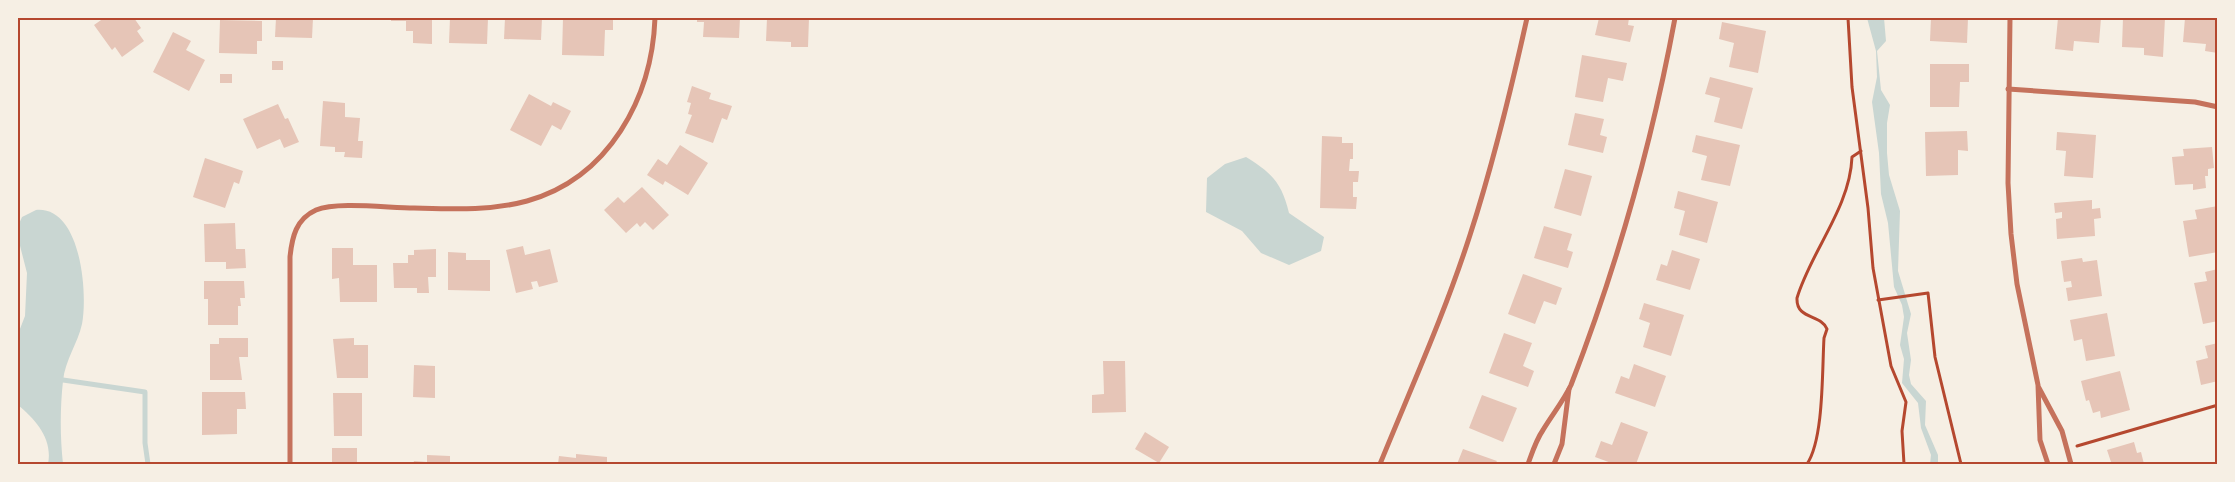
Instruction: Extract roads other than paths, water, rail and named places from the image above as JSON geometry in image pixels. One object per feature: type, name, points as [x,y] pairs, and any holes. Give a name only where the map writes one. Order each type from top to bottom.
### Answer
[{"type":"street","points":[[290,464],[290,257],[294,234],[305,217],[316,210],[339,206],[460,209],[494,207],[528,201],[564,184],[584,172],[603,155],[623,128],[645,81],[652,54],[655,18]]},
{"type":"street","points":[[1380,464],[1445,304],[1471,234],[1497,142],[1527,18]]},
{"type":"street","points":[[1554,464],[1562,444],[1570,388],[1620,242],[1664,76],[1675,18]]},
{"type":"street","points":[[2010,18],[2008,183],[2011,234],[2017,284],[2038,385],[2040,440],[2048,464]]},
{"type":"street","points":[[2008,89],[2195,102],[2218,107]]},
{"type":"street","points":[[2038,385],[2062,432],[2071,464]]},
{"type":"street","points":[[1528,464],[1541,432],[1570,388]]},
{"type":"waterway","points":[[63,380],[145,392],[145,443],[148,464]]}]
